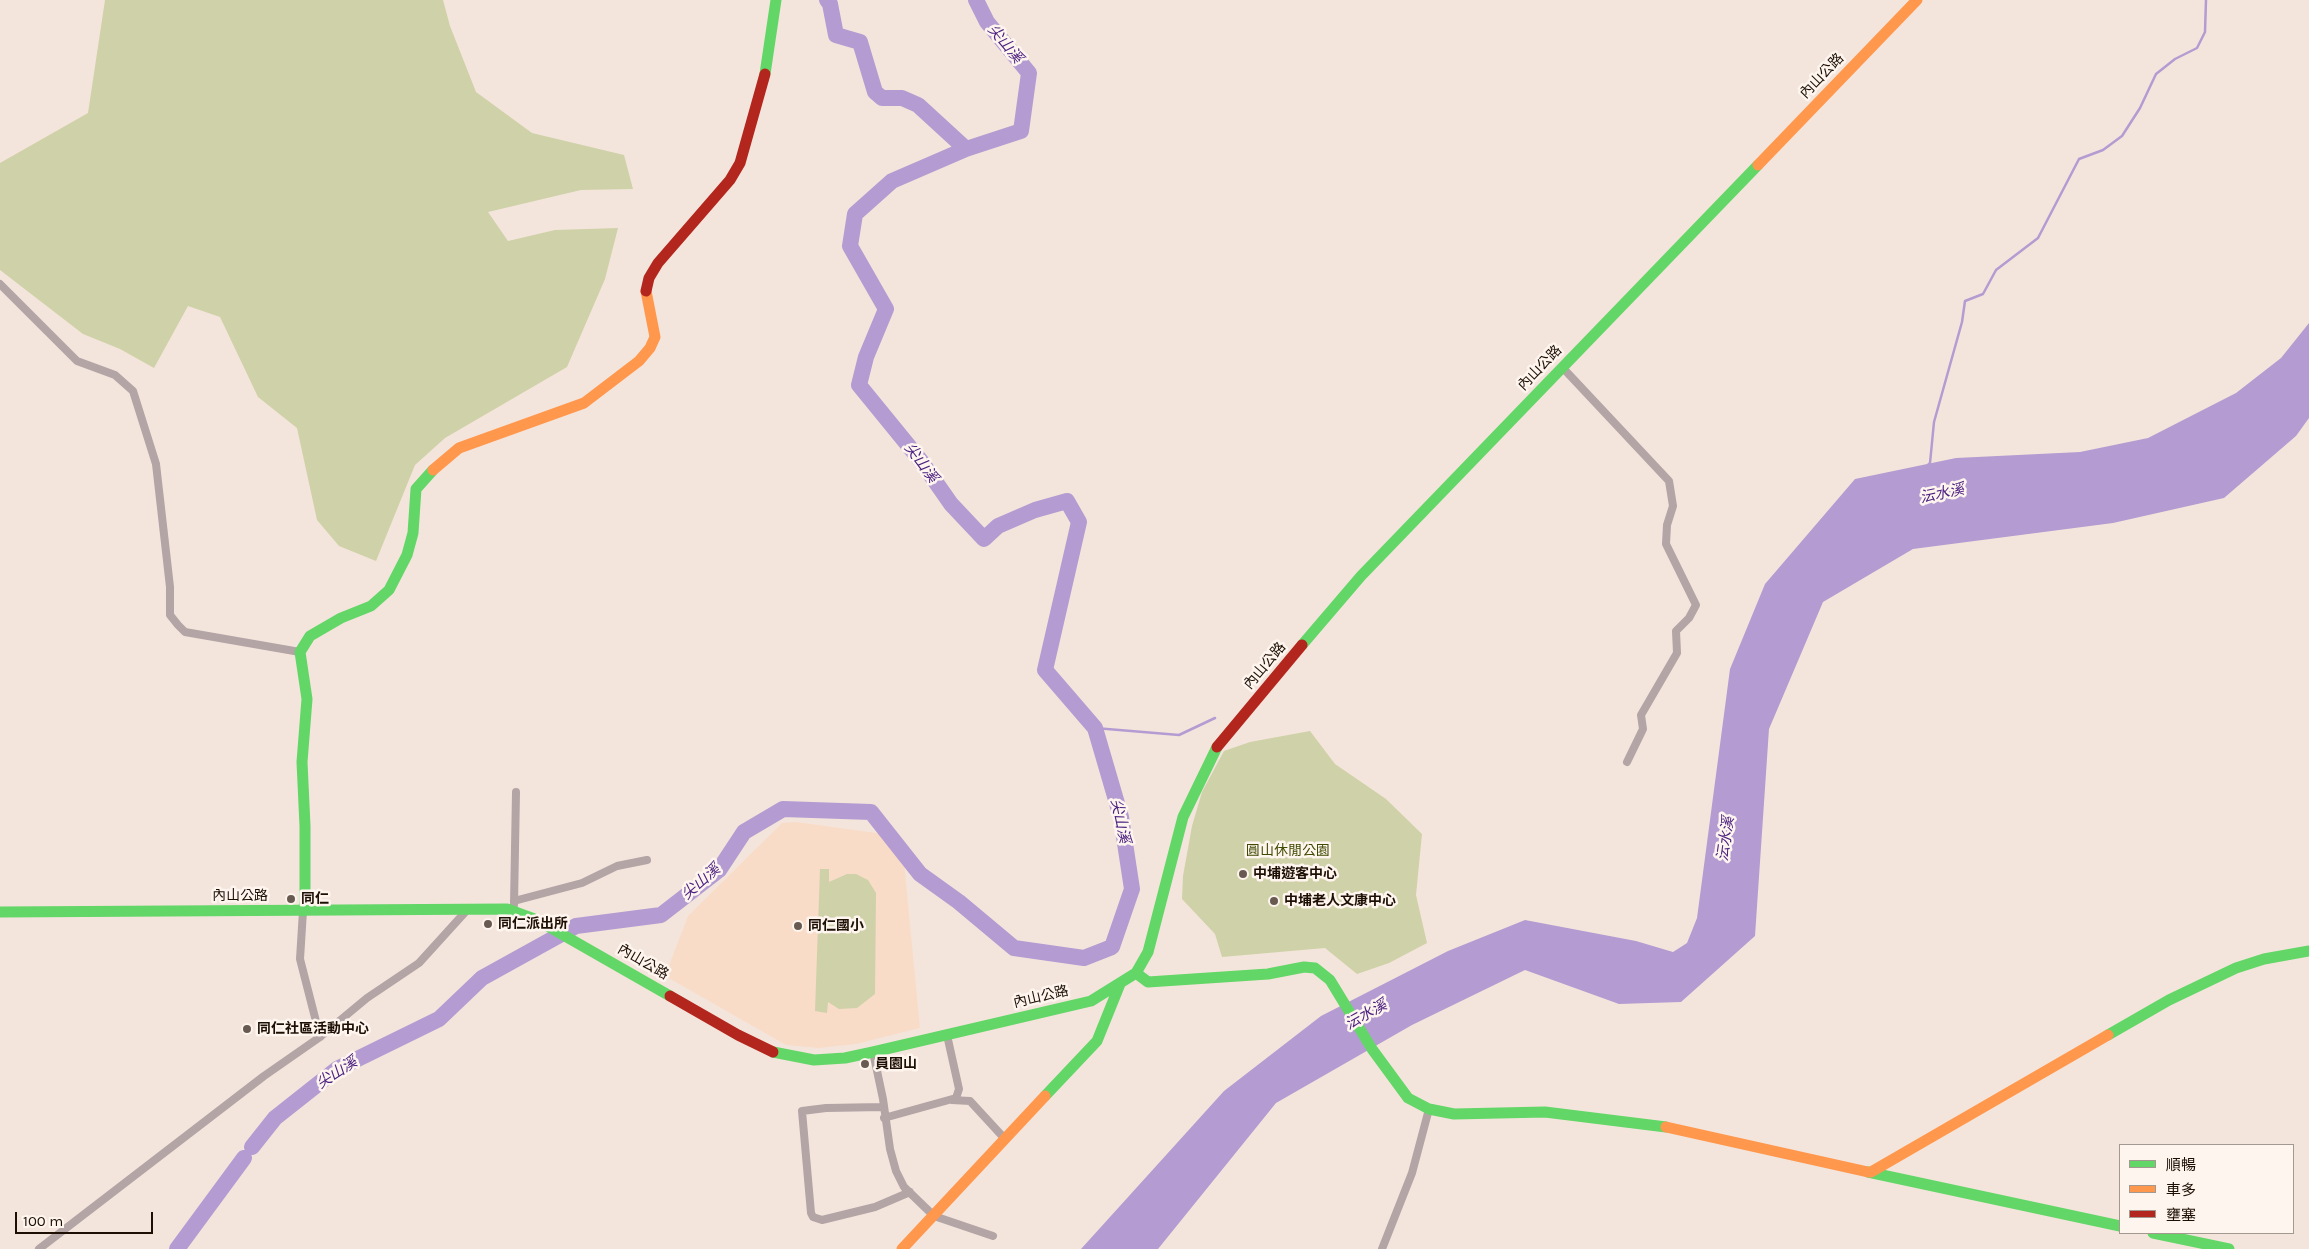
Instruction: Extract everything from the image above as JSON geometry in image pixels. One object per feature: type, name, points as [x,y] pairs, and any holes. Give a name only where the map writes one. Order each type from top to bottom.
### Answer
[{"type":"street","points":[[320,1037],[300,959],[305,902],[305,826],[302,762],[307,699],[300,652],[310,636],[340,618],[371,606],[389,590],[407,555],[413,533],[416,488],[459,448],[584,403],[639,360],[650,348],[655,337],[654,325],[647,302],[646,290],[649,278],[658,263],[730,180],[740,163],[764,80],[776,0]]},
{"type":"street","name":"內山公路","points":[[0,912],[303,911],[468,909],[514,906],[738,1035],[778,1054],[814,1060],[845,1058],[1091,1001],[1136,973],[1150,944],[1183,817],[1217,747],[1361,576],[1917,0]]},
{"type":"street","points":[[0,284],[77,362],[115,375],[133,391],[156,464],[170,587],[170,615],[178,625],[185,632],[300,652]]},
{"type":"street","points":[[1562,367],[1669,481],[1673,506],[1667,525],[1666,544],[1696,605],[1689,618],[1676,631],[1677,652],[1641,715],[1643,729],[1627,762]]},
{"type":"street","points":[[516,792],[514,906],[582,883],[617,866],[647,860]]},
{"type":"street","points":[[39,1249],[264,1076],[320,1037],[367,998],[419,963],[468,909]]},
{"type":"street","points":[[1871,1172],[2169,1000],[2236,968],[2264,959],[2309,951]]},
{"type":"street","points":[[1136,973],[1148,982],[1268,974],[1304,967],[1315,968],[1330,980],[1372,1049],[1408,1098],[1429,1109],[1454,1114],[1545,1112],[1672,1128],[2119,1226]]},
{"type":"street","points":[[902,1249],[1097,1041],[1120,984]]},
{"type":"street","points":[[947,1035],[959,1089],[952,1100]]},
{"type":"street","points":[[873,1052],[884,1118],[896,1172],[910,1192],[934,1216],[993,1236]]},
{"type":"street","points":[[884,1118],[952,1100],[970,1101],[1005,1139]]},
{"type":"street","points":[[883,1107],[826,1108],[802,1111],[812,1218],[822,1220],[875,1207],[910,1192]]},
{"type":"street","points":[[1382,1249],[1412,1173],[1429,1109]]},
{"type":"street","points":[[2158,1234],[2229,1249]]},
{"type":"shaded area","name":"同仁國小","points":[[796,822],[891,835],[904,862],[920,1028],[856,1044],[819,1048],[786,1045],[665,976],[688,916],[782,823]]},
{"type":"green space","points":[[105,0],[443,0],[450,26],[476,92],[532,133],[624,155],[633,189],[581,190],[488,212],[508,241],[555,230],[618,228],[605,279],[567,367],[445,438],[415,465],[376,561],[339,546],[317,520],[297,428],[258,397],[220,317],[188,306],[154,368],[120,349],[83,334],[0,270],[0,163],[88,113]]},
{"type":"green space","name":"圓山休閒公園","points":[[1310,731],[1335,764],[1386,799],[1422,834],[1416,895],[1427,943],[1389,963],[1357,974],[1325,948],[1222,957],[1215,934],[1182,899],[1183,876],[1192,826],[1202,792],[1224,751],[1250,742]]},
{"type":"green space","points":[[820,869],[829,869],[829,882],[847,874],[856,874],[868,880],[876,893],[875,994],[857,1008],[839,1009],[828,1002],[827,1013],[815,1011]]},
{"type":"water","name":"沄水溪","points":[[2309,323],[2309,418],[2296,436],[2224,498],[2113,523],[1913,549],[1823,602],[1769,729],[1755,936],[1681,1002],[1619,1004],[1525,970],[1412,1025],[1276,1103],[1158,1249],[1081,1249],[1224,1091],[1321,1016],[1448,951],[1525,920],[1636,941],[1673,952],[1687,943],[1697,918],[1730,669],[1765,584],[1855,479],[1956,458],[2080,452],[2148,438],[2236,393],[2281,358]]},
{"type":"waterway","points":[[827,0],[830,4],[836,35],[860,42],[875,92],[882,98],[902,98],[918,105],[966,149]]},
{"type":"waterway","name":"尖山溪","points":[[252,1147],[275,1118],[337,1069],[439,1019],[482,978],[576,926],[661,915],[719,870],[744,832],[783,809],[871,812],[920,874],[959,902],[1014,948],[1084,958],[1112,947],[1132,889],[1121,817],[1095,728],[1045,670],[1079,522],[1067,501],[1035,510],[998,526],[984,539],[951,504],[921,461],[859,385],[866,357],[886,309],[850,246],[855,214],[892,181],[966,149],[1021,131],[1029,73],[987,22],[976,0]]},
{"type":"waterway","points":[[1928,465],[1930,463],[1934,422],[1962,322],[1965,301],[1983,294],[1996,270],[2038,238],[2079,159],[2103,150],[2122,136],[2140,108],[2156,74],[2175,59],[2197,48],[2205,32],[2206,0]]},
{"type":"waterway","points":[[1095,728],[1179,735],[1215,718]]},
{"type":"waterway","name":"尖山溪","points":[[177,1249],[244,1158]]},
{"type":"traffic: fast","points":[[765,74],[776,0]]},
{"type":"traffic: fast","points":[[1302,645],[1361,576],[1758,165]]},
{"type":"traffic: fast","points":[[303,911],[305,902],[305,826],[302,762],[307,699],[300,652],[310,636],[341,618],[371,606],[389,590],[407,555],[413,533],[416,489],[433,470]]},
{"type":"traffic: fast","points":[[773,1052],[814,1060],[845,1058],[873,1052],[1091,1001],[1136,973],[1148,952],[1183,817],[1217,747]]},
{"type":"traffic: fast","points":[[0,912],[507,909],[537,920],[670,996]]},
{"type":"traffic: fast","points":[[2108,1035],[2169,1000],[2236,968],[2264,959],[2309,951]]},
{"type":"traffic: fast","points":[[1136,973],[1148,982],[1268,974],[1304,967],[1315,968],[1330,980],[1372,1049],[1408,1098],[1429,1109],[1454,1114],[1545,1112],[1666,1127]]},
{"type":"traffic: fast","points":[[1045,1096],[1097,1041],[1120,984]]},
{"type":"traffic: fast","points":[[1868,1172],[2119,1226]]},
{"type":"traffic: fast","points":[[2158,1234],[2229,1249]]},
{"type":"traffic: slow","points":[[1758,165],[1917,0]]},
{"type":"traffic: slow","points":[[433,470],[459,448],[584,403],[639,361],[650,348],[655,337],[646,291]]},
{"type":"traffic: slow","points":[[1871,1172],[2108,1035]]},
{"type":"traffic: slow","points":[[902,1249],[1045,1096]]},
{"type":"traffic: slow","points":[[1666,1127],[1868,1172]]},
{"type":"traffic: jam","points":[[646,291],[649,278],[658,263],[730,180],[740,163],[765,74]]},
{"type":"traffic: jam","points":[[1217,747],[1302,645]]},
{"type":"traffic: jam","points":[[670,996],[738,1035],[773,1052]]},
{"type":"place","name":"中埔遊客中心","points":[[1243,874]]},
{"type":"place","name":"同仁","points":[[291,899]]},
{"type":"place","name":"中埔老人文康中心","points":[[1274,901]]},
{"type":"place","name":"同仁派出所","points":[[488,924]]},
{"type":"place","name":"同仁國小","points":[[798,926]]},
{"type":"place","name":"同仁社區活動中心","points":[[247,1029]]},
{"type":"place","name":"員園山","points":[[865,1064]]}]
